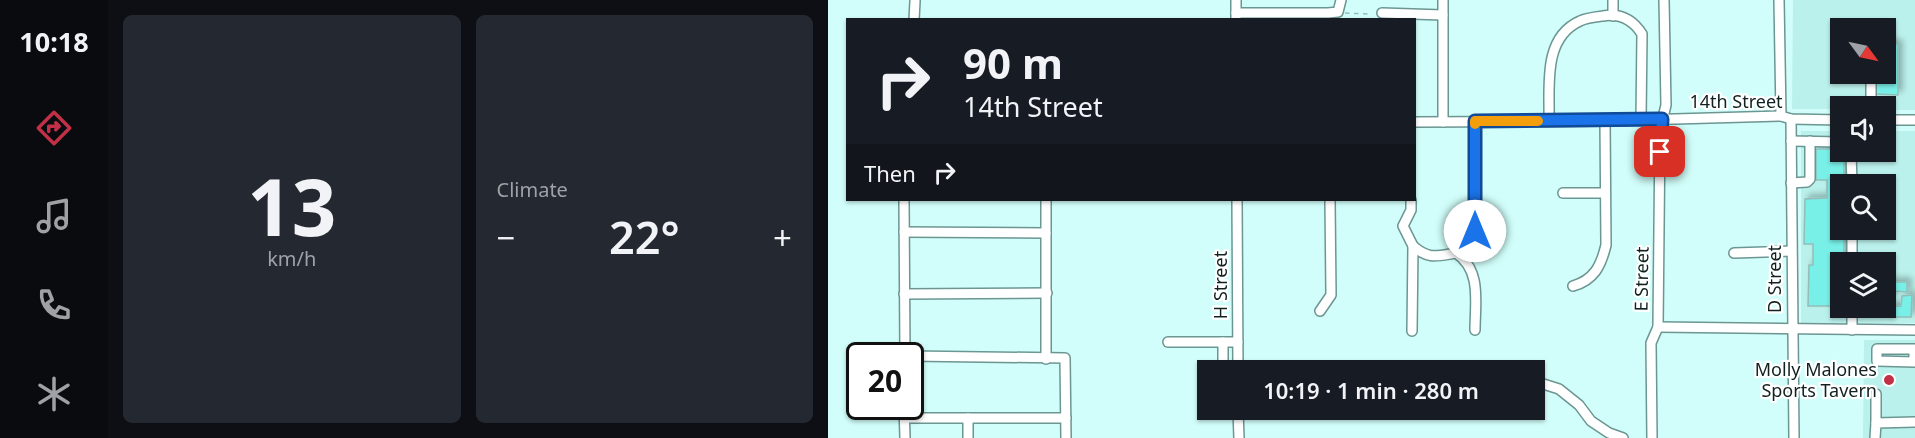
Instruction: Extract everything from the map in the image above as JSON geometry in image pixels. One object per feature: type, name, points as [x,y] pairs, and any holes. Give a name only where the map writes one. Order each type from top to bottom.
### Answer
[{"type":"street","points":[[1236,0],[1236,16],[1338,12],[1341,0]]},
{"type":"street","points":[[1443,0],[1443,122]]},
{"type":"street","points":[[1613,0],[1613,16]]},
{"type":"street","name":"E Street","points":[[1652,438],[1652,343],[1658,327],[1660,130],[1666,105],[1664,0]]},
{"type":"street","points":[[1779,0],[1781,117]]},
{"type":"street","points":[[914,18],[915,1]]},
{"type":"street","points":[[1382,13],[1443,15]]},
{"type":"street","points":[[1549,121],[1551,54],[1555,42],[1567,28],[1581,20],[1608,15],[1626,18],[1635,24],[1642,34],[1641,119]]},
{"type":"street","name":"14th Street","points":[[1416,122],[1781,117],[1830,120]]},
{"type":"street","name":"D Street","points":[[1791,119],[1794,438]]},
{"type":"street","points":[[1896,120],[1915,120]]},
{"type":"street","points":[[1411,201],[1411,210],[1403,226],[1413,246],[1421,253],[1430,256],[1456,253],[1469,244],[1475,231],[1475,121]]},
{"type":"street","points":[[1573,286],[1583,283],[1597,272],[1606,245],[1605,121]]},
{"type":"street","points":[[1791,141],[1830,142]]},
{"type":"street","points":[[1791,183],[1808,182],[1810,179],[1810,141]]},
{"type":"street","points":[[1563,193],[1605,193]]},
{"type":"street","points":[[904,201],[905,342]]},
{"type":"street","points":[[1046,201],[1046,359]]},
{"type":"street","name":"H Street","points":[[1237,201],[1238,360]]},
{"type":"street","points":[[1320,312],[1331,295],[1330,201]]},
{"type":"street","points":[[904,232],[1046,233]]},
{"type":"street","points":[[1412,331],[1413,246]]},
{"type":"street","points":[[1734,253],[1791,251]]},
{"type":"street","points":[[1456,253],[1464,258],[1475,279],[1475,330]]},
{"type":"street","points":[[904,294],[1047,293]]},
{"type":"street","points":[[1852,318],[1852,330]]},
{"type":"street","points":[[1658,327],[1915,330]]},
{"type":"street","points":[[1167,342],[1238,342]]},
{"type":"street","points":[[1223,342],[1223,360]]},
{"type":"street","points":[[924,356],[1065,358],[1066,438]]},
{"type":"street","points":[[1545,385],[1559,389],[1579,405],[1591,421],[1609,433],[1623,438]]},
{"type":"street","points":[[1875,438],[1876,394]]},
{"type":"street","points":[[924,418],[1066,418]]},
{"type":"street","points":[[968,418],[968,438]]},
{"type":"street","points":[[904,420],[905,438]]},
{"type":"street","points":[[1238,420],[1239,438]]},
{"type":"street","points":[[1875,423],[1915,422]]},
{"type":"path","points":[[1338,12],[1368,14]]},
{"type":"shaded area","points":[[1793,0],[1915,0],[1915,110],[1896,110],[1896,96],[1830,96],[1830,109],[1792,109]]},
{"type":"shaded area","points":[[1801,131],[1830,131],[1830,162],[1896,162],[1896,131],[1915,131],[1915,323],[1801,323]]},
{"type":"shaded area","points":[[1864,340],[1915,340],[1915,438],[1863,438]]},
{"type":"building","points":[[1896,44],[1898,44],[1898,95],[1873,94],[1872,84],[1896,84]]},
{"type":"building","points":[[1816,149],[1830,149],[1830,162],[1844,162],[1844,174],[1830,174],[1830,240],[1844,240],[1844,252],[1830,252],[1830,306],[1808,306],[1809,265],[1813,265],[1813,244],[1804,244],[1805,199],[1827,198],[1827,180],[1816,180]]},
{"type":"building","points":[[1896,282],[1907,282],[1907,292],[1896,291]]},
{"type":"building","points":[[1912,295],[1911,317],[1896,317],[1896,306],[1901,306],[1902,296]]},
{"type":"slow traffic","points":[[1475,124],[1475,121],[1538,121]]},
{"type":"place","name":"Molly Malones Sports Tavern","points":[[1889,380]]},
{"type":"route","points":[[1475,231],[1475,121],[1662,119],[1660,152]]}]
